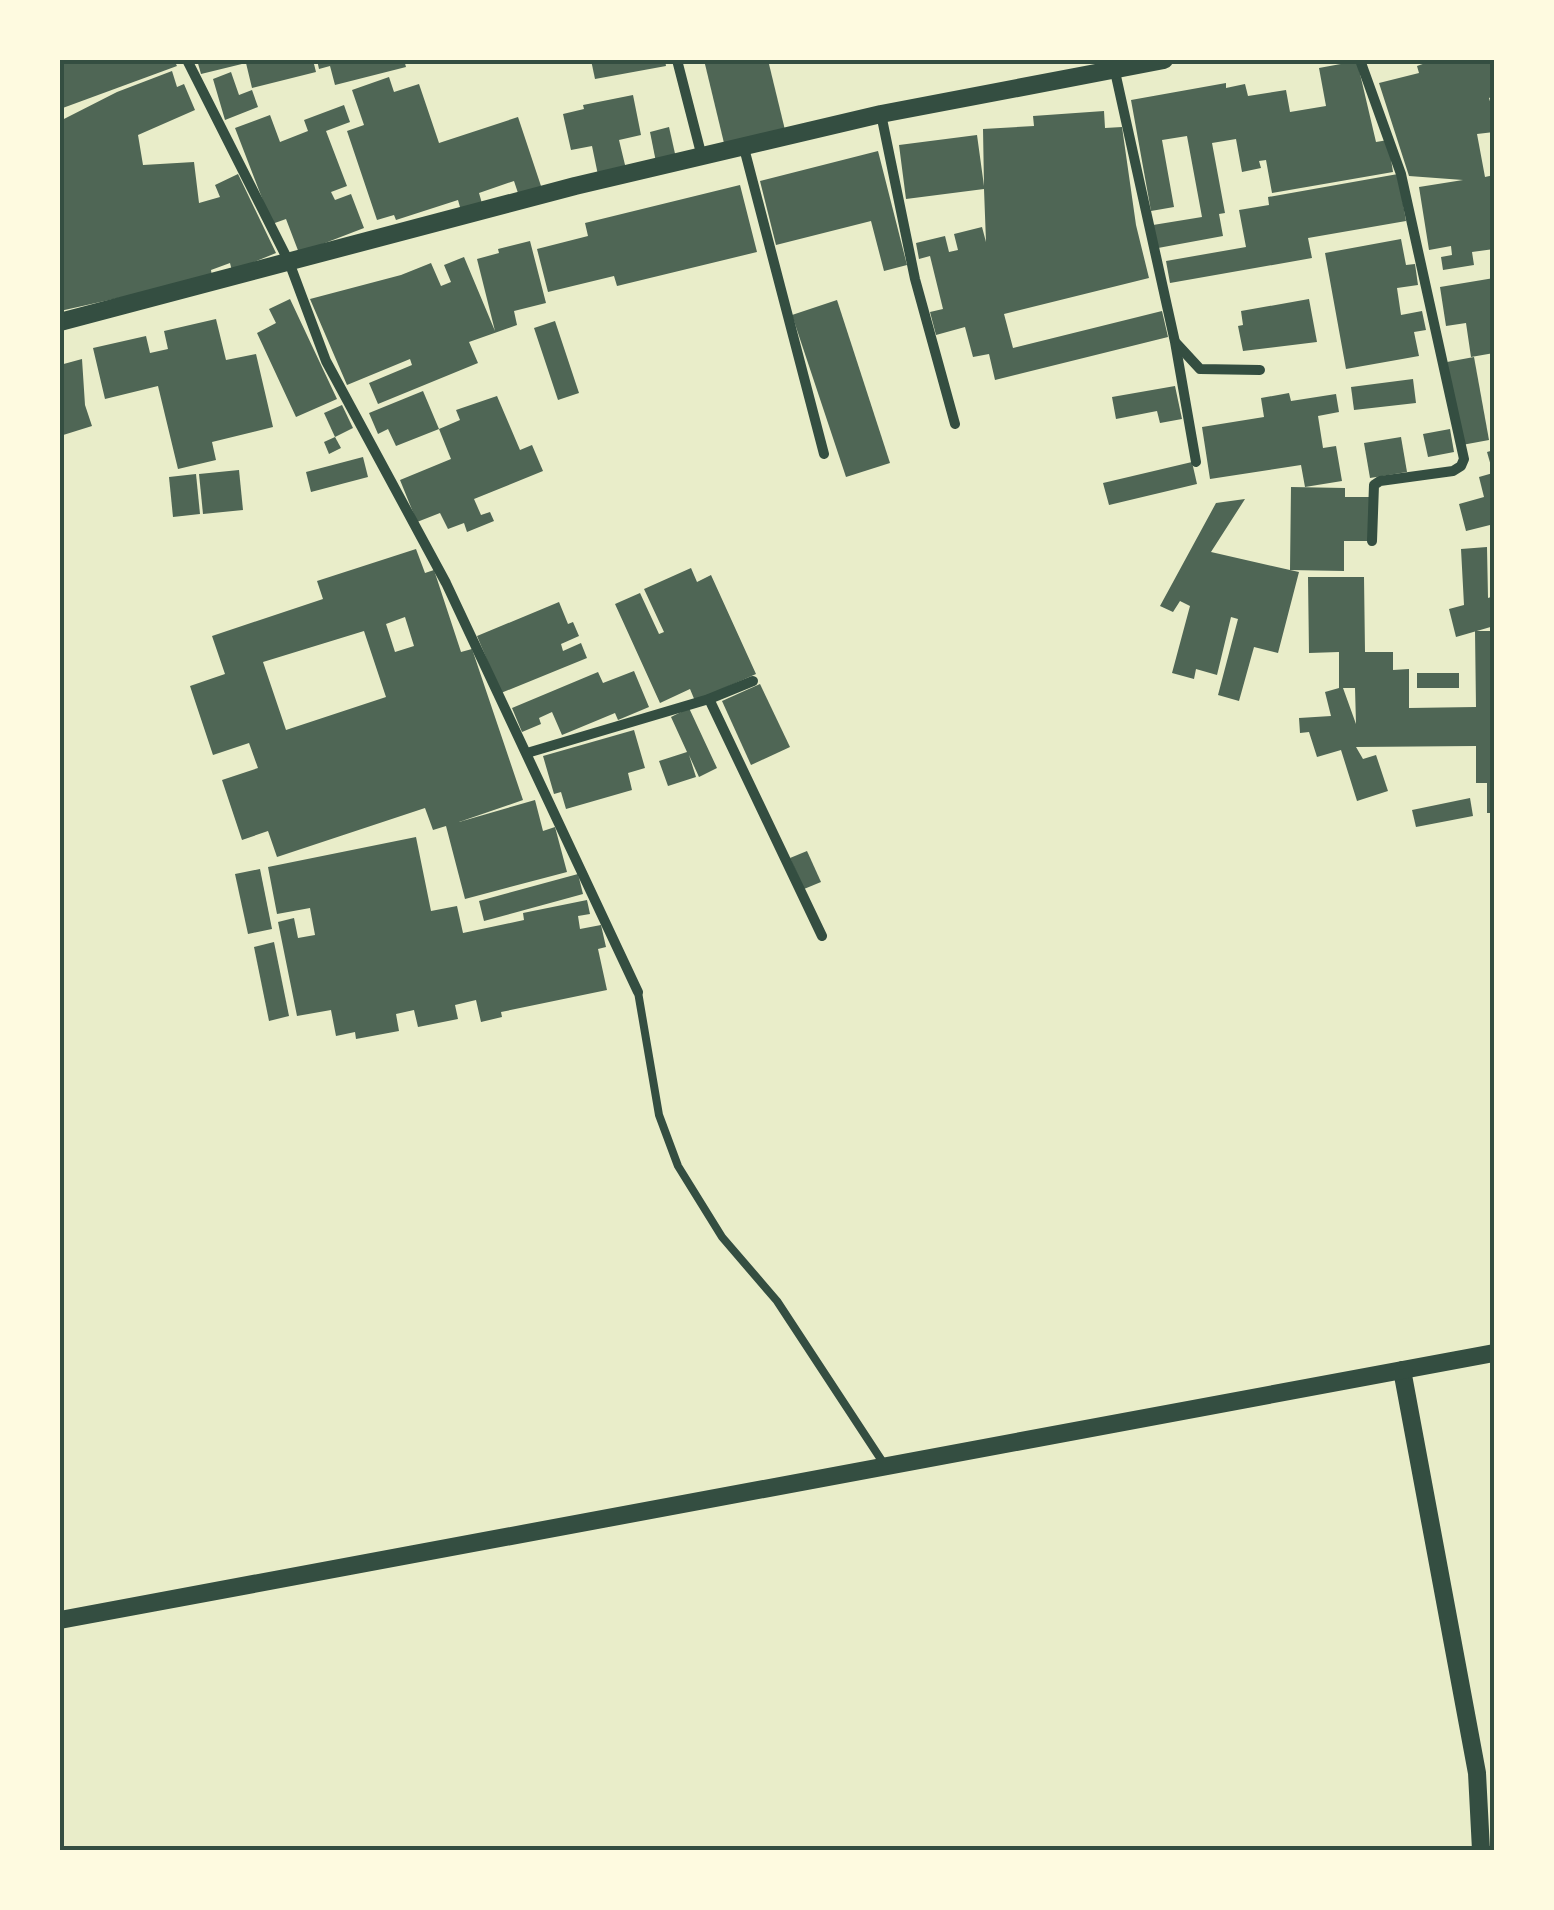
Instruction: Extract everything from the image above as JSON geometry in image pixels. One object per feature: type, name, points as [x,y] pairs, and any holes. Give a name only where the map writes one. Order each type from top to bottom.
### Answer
[{"type":"street","points":[[188,60],[289,262],[326,361],[446,584],[638,992]]},
{"type":"street","points":[[677,60],[702,157]]},
{"type":"street","points":[[60,322],[575,186],[880,114],[1164,60]]},
{"type":"street","points":[[1360,60],[1401,174],[1464,459],[1453,470],[1374,485],[1372,541]]},
{"type":"street","points":[[1114,67],[1176,342],[1196,462]]},
{"type":"street","points":[[880,114],[915,279],[954,424]]},
{"type":"street","points":[[744,148],[824,454]]},
{"type":"street","points":[[1176,342],[1200,369],[1260,370]]},
{"type":"street","points":[[527,753],[710,699],[753,681]]},
{"type":"street","points":[[710,699],[822,936]]},
{"type":"street","points":[[60,1620],[1494,1353]]},
{"type":"street","points":[[1402,1370],[1477,1773],[1481,1850]]},
{"type":"lane","points":[[638,992],[659,1115],[678,1166],[722,1237],[777,1300],[887,1469]]},
{"type":"lane","points":[[1477,1773],[1494,1782]]},
{"type":"building","points":[[60,60],[174,60],[177,66],[60,109]]},
{"type":"building","points":[[197,60],[313,60],[316,72],[252,88],[246,63],[201,74]]},
{"type":"building","points":[[317,60],[404,60],[406,67],[335,85],[330,66],[319,69]]},
{"type":"building","points":[[591,60],[665,60],[666,66],[595,79]]},
{"type":"building","points":[[704,60],[768,60],[785,130],[724,143]]},
{"type":"building","points":[[1434,60],[1494,62],[1494,96],[1489,98],[1494,132],[1477,134],[1485,177],[1494,175],[1494,249],[1472,252],[1474,265],[1443,270],[1441,257],[1452,255],[1451,246],[1429,250],[1419,187],[1463,180],[1409,176],[1379,83],[1419,73],[1417,66]]},
{"type":"building","points":[[1357,61],[1376,142],[1388,140],[1393,172],[1272,193],[1266,160],[1259,161],[1261,168],[1242,172],[1236,139],[1212,143],[1225,213],[1219,214],[1223,236],[1158,248],[1153,225],[1202,217],[1187,136],[1162,140],[1174,207],[1151,211],[1131,100],[1226,83],[1226,88],[1245,84],[1248,96],[1286,90],[1290,112],[1326,106],[1319,68]]},
{"type":"building","points":[[172,71],[177,87],[184,84],[195,110],[138,135],[143,165],[194,162],[199,203],[220,197],[215,185],[238,174],[276,253],[232,271],[230,263],[211,270],[212,277],[60,311],[60,121],[117,92]]},
{"type":"building","points":[[231,72],[239,95],[252,90],[258,107],[225,120],[213,79]]},
{"type":"building","points":[[389,77],[394,92],[419,84],[439,143],[518,117],[542,189],[519,196],[514,181],[479,193],[483,207],[462,214],[458,200],[396,220],[394,215],[377,220],[347,131],[364,125],[352,90]]},
{"type":"building","points":[[633,95],[641,135],[619,140],[626,169],[598,175],[592,146],[571,150],[563,114],[584,109],[583,105]]},
{"type":"building","points":[[344,105],[350,122],[326,131],[347,186],[331,192],[335,200],[351,194],[364,228],[299,253],[286,219],[272,224],[235,128],[270,115],[280,142],[308,131],[304,120]]},
{"type":"building","points":[[1104,111],[1105,128],[1122,127],[1136,225],[1149,278],[1004,314],[1013,348],[1162,311],[1168,337],[995,380],[989,354],[973,357],[965,327],[936,335],[930,312],[943,309],[930,256],[919,259],[916,243],[945,236],[949,252],[958,250],[954,234],[982,227],[986,242],[984,189],[906,199],[899,145],[977,135],[984,186],[983,129],[1034,126],[1033,116]]},
{"type":"building","points":[[669,127],[676,158],[656,162],[650,132]]},
{"type":"building","points":[[878,151],[907,265],[884,271],[871,221],[776,245],[760,181]]},
{"type":"building","points":[[1398,174],[1406,221],[1308,238],[1312,258],[1170,283],[1166,261],[1246,247],[1239,210],[1269,205],[1268,197]]},
{"type":"building","points":[[740,185],[757,252],[617,286],[614,276],[548,292],[537,249],[588,236],[585,223]]},
{"type":"building","points":[[1401,239],[1406,265],[1415,264],[1418,285],[1397,288],[1401,315],[1422,311],[1426,330],[1414,332],[1419,356],[1346,369],[1325,253]]},
{"type":"building","points":[[530,241],[546,303],[514,311],[517,325],[469,342],[478,363],[378,404],[369,383],[412,365],[410,359],[347,385],[310,299],[431,263],[441,286],[451,282],[444,265],[464,257],[495,331],[477,259]]},
{"type":"building","points":[[1494,278],[1494,353],[1471,357],[1466,323],[1446,326],[1440,287]]},
{"type":"building","points":[[290,299],[337,399],[296,417],[257,333],[276,323],[269,309]]},
{"type":"building","points":[[1309,299],[1317,342],[1243,351],[1238,326],[1243,325],[1241,311]]},
{"type":"building","points":[[837,300],[890,463],[846,477],[792,315]]},
{"type":"building","points":[[216,319],[226,360],[256,354],[273,427],[212,442],[216,460],[178,469],[158,386],[105,399],[93,348],[146,336],[150,353],[168,349],[164,331]]},
{"type":"building","points":[[555,321],[579,393],[558,400],[534,328]]},
{"type":"building","points":[[1474,357],[1489,440],[1462,445],[1447,362]]},
{"type":"building","points":[[82,359],[85,405],[92,426],[60,436],[60,365]]},
{"type":"building","points":[[1413,379],[1416,403],[1354,410],[1351,387]]},
{"type":"building","points":[[1175,386],[1182,419],[1160,423],[1157,411],[1116,419],[1112,397]]},
{"type":"building","points":[[423,391],[439,429],[396,446],[388,429],[378,434],[369,413]]},
{"type":"building","points":[[1289,393],[1291,401],[1336,394],[1339,412],[1318,416],[1323,448],[1336,446],[1342,481],[1305,487],[1301,465],[1210,479],[1202,427],[1264,417],[1261,398]]},
{"type":"building","points":[[497,396],[520,450],[532,445],[543,471],[474,499],[481,515],[490,512],[494,521],[467,532],[464,523],[448,529],[440,513],[417,522],[400,480],[451,459],[439,429],[460,420],[456,410]]},
{"type":"building","points":[[342,405],[353,428],[335,437],[324,413]]},
{"type":"building","points":[[1450,429],[1454,452],[1428,457],[1423,434]]},
{"type":"building","points":[[335,437],[341,448],[329,454],[324,442]]},
{"type":"building","points":[[1401,437],[1407,472],[1370,478],[1364,443]]},
{"type":"building","points":[[1494,450],[1494,524],[1466,531],[1459,504],[1484,497],[1479,477],[1493,473],[1487,452]]},
{"type":"building","points":[[363,457],[368,477],[311,492],[306,472]]},
{"type":"building","points":[[1192,462],[1197,484],[1109,505],[1103,483]]},
{"type":"building","points":[[239,470],[243,510],[203,514],[199,474]]},
{"type":"building","points":[[196,474],[200,514],[173,517],[169,477]]},
{"type":"building","points":[[1291,487],[1345,488],[1345,497],[1369,497],[1369,541],[1344,541],[1344,571],[1290,570]]},
{"type":"building","points":[[1245,499],[1211,552],[1299,572],[1278,653],[1254,647],[1239,701],[1218,695],[1238,619],[1231,617],[1217,675],[1196,669],[1194,679],[1172,673],[1190,606],[1180,601],[1173,612],[1160,606],[1216,503]]},
{"type":"building","points":[[1487,547],[1488,598],[1494,596],[1494,626],[1456,637],[1449,609],[1464,605],[1461,549]]},
{"type":"building","points":[[416,549],[425,573],[434,570],[461,652],[472,649],[523,800],[459,822],[535,800],[543,831],[555,827],[567,872],[465,899],[446,826],[433,830],[425,808],[277,857],[268,831],[242,840],[222,780],[258,768],[249,743],[213,755],[190,686],[225,674],[212,636],[323,599],[317,581]],"holes":[[[405,617],[414,646],[395,652],[386,624]],[[364,631],[386,697],[286,730],[263,662]]]},
{"type":"building","points":[[691,568],[697,582],[711,575],[756,674],[695,701],[690,689],[660,703],[615,604],[640,593],[659,634],[664,632],[644,589]]},
{"type":"building","points":[[1308,577],[1364,577],[1365,652],[1393,652],[1393,670],[1409,669],[1409,708],[1476,707],[1475,631],[1494,631],[1494,813],[1487,813],[1487,783],[1476,783],[1476,746],[1356,747],[1363,759],[1376,755],[1388,791],[1357,801],[1341,750],[1317,757],[1309,732],[1300,733],[1299,718],[1331,716],[1325,692],[1339,688],[1339,652],[1309,653]],"holes":[[[1343,688],[1355,688],[1356,724]]]},
{"type":"building","points":[[559,602],[568,624],[573,622],[579,636],[561,644],[563,651],[581,643],[587,658],[501,693],[477,636]]},
{"type":"building","points":[[634,671],[649,707],[618,720],[615,713],[562,735],[552,712],[539,718],[541,724],[522,732],[512,708],[598,672],[603,683]]},
{"type":"building","points":[[1417,673],[1459,673],[1459,688],[1417,688]]},
{"type":"building","points":[[760,684],[790,747],[751,765],[722,701]]},
{"type":"building","points":[[689,708],[717,768],[699,777],[689,755],[696,777],[668,786],[659,761],[687,752],[671,717]]},
{"type":"building","points":[[634,730],[645,768],[628,773],[632,790],[566,809],[561,792],[554,794],[543,756]]},
{"type":"building","points":[[1470,798],[1473,816],[1416,827],[1412,810]]},
{"type":"building","points":[[416,837],[431,911],[457,906],[463,933],[524,920],[523,913],[587,900],[590,914],[578,916],[580,929],[601,925],[606,947],[598,949],[607,990],[501,1012],[502,1017],[481,1022],[476,1000],[455,1005],[458,1019],[418,1027],[414,1010],[396,1014],[399,1031],[356,1039],[355,1032],[336,1036],[331,1010],[297,1016],[278,922],[294,918],[298,938],[315,935],[310,908],[277,914],[268,867]]},
{"type":"building","points":[[807,851],[821,882],[804,889],[790,858]]},
{"type":"building","points":[[260,869],[272,929],[248,934],[235,874]]},
{"type":"building","points":[[578,874],[583,894],[484,921],[479,901]]},
{"type":"building","points":[[274,942],[289,1016],[269,1021],[254,947]]}]
